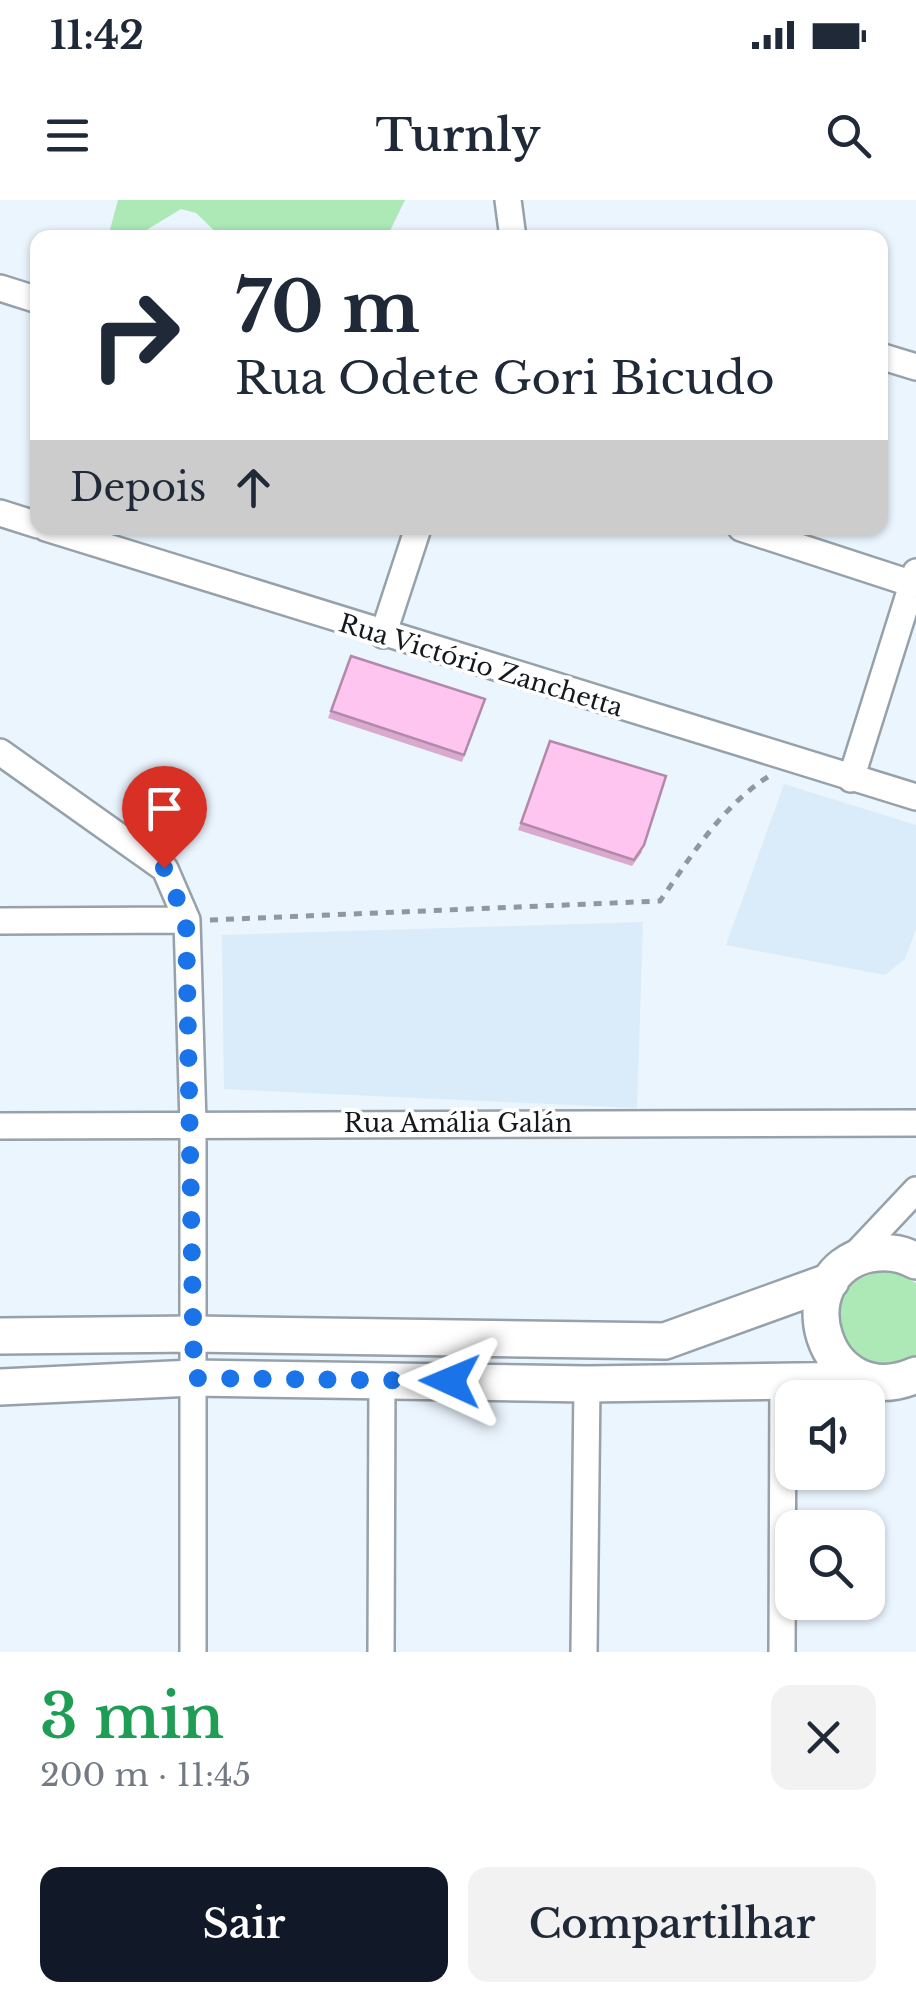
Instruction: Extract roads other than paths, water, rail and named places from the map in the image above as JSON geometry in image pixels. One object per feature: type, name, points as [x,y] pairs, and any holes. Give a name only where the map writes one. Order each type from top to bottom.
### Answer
[{"type":"street","points":[[508,200],[513,230]]},
{"type":"street","points":[[0,288],[30,297]]},
{"type":"street","points":[[888,358],[916,367]]},
{"type":"street","points":[[0,513],[30,522]]},
{"type":"street","name":"Rua Victório Zanchetta","points":[[68,535],[916,798]]},
{"type":"street","points":[[383,635],[416,535]]},
{"type":"street","points":[[765,535],[914,578],[850,779]]},
{"type":"street","points":[[0,752],[164,868],[186,920],[192,1122],[193,1652]]},
{"type":"street","points":[[0,921],[186,920]]},
{"type":"street","name":"Rua Amália Galán","points":[[0,1126],[192,1122],[916,1123]]},
{"type":"street","points":[[896,1383],[840,1364],[824,1340],[822,1300],[838,1273],[916,1190]]},
{"type":"street","points":[[0,1336],[194,1334],[666,1341],[838,1273],[865,1255],[886,1252],[916,1261]]},
{"type":"street","points":[[0,1387],[194,1378],[587,1384],[782,1378],[896,1383]]},
{"type":"street","points":[[782,1378],[782,1652]]},
{"type":"street","points":[[381,1652],[382,1380]]},
{"type":"street","points":[[584,1652],[587,1384]]}]
